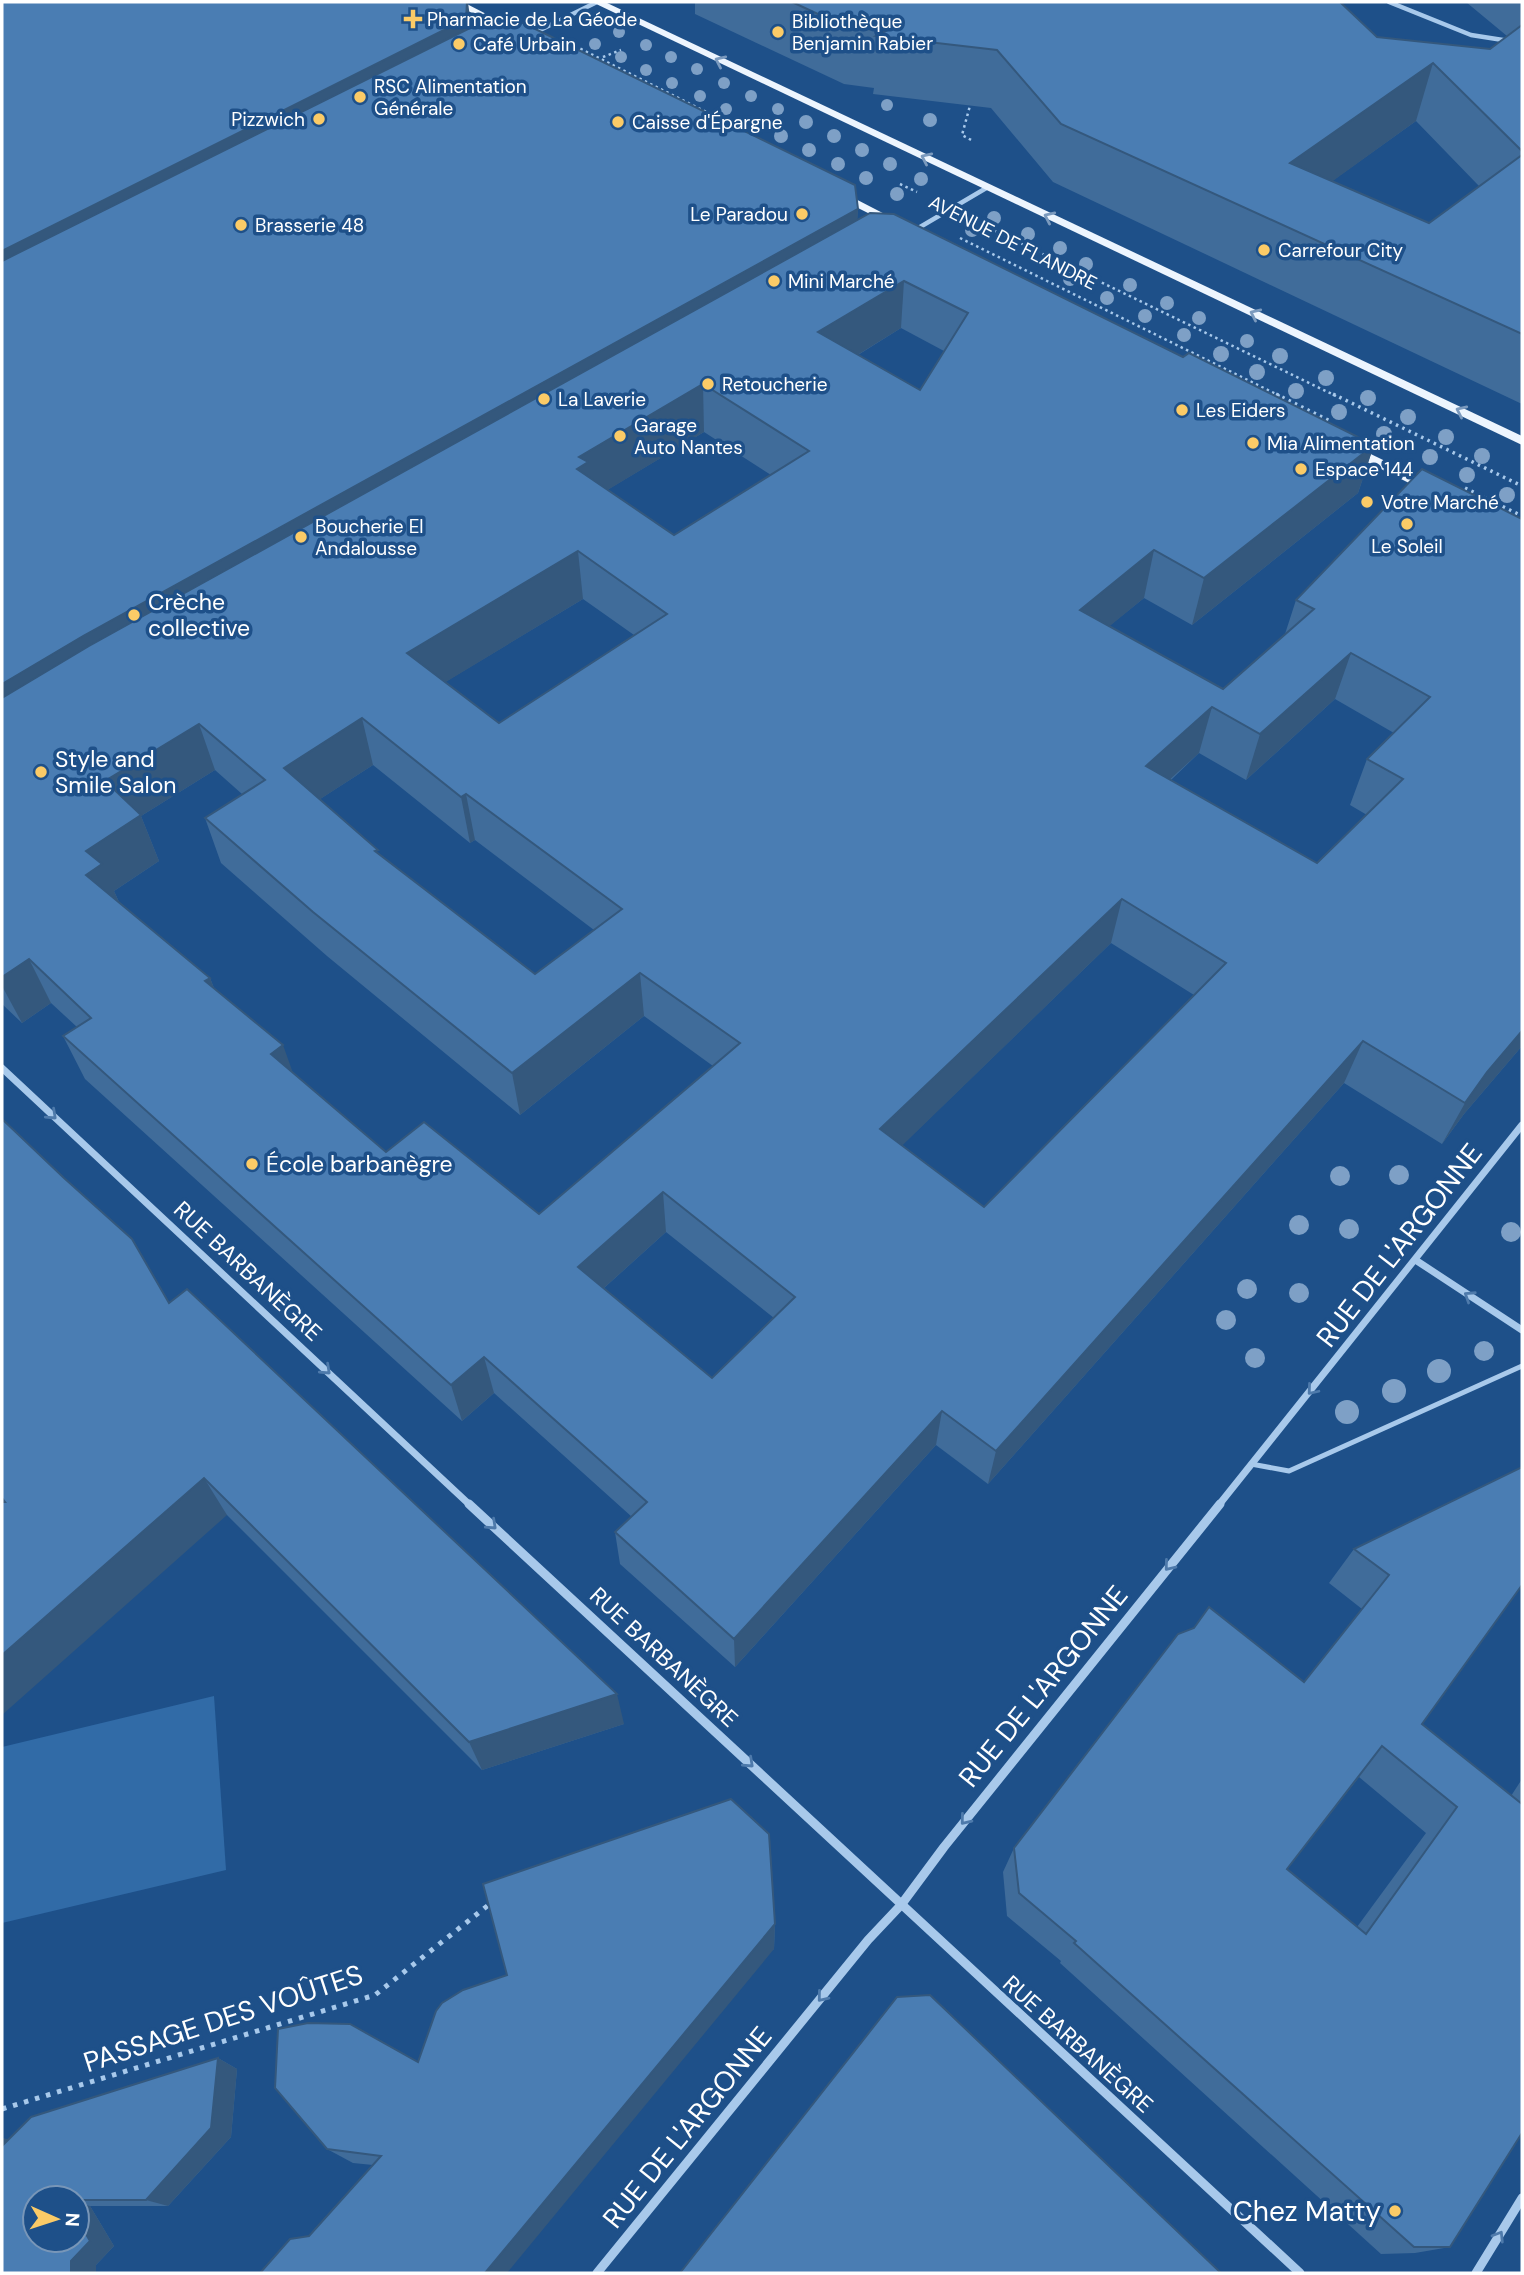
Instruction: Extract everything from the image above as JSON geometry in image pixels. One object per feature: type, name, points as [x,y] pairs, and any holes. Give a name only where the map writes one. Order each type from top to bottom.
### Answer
[{"type":"main road","points":[[456,2],[532,40]]},
{"type":"main road","name":"AVENUE DE FLANDRE","points":[[597,2],[1522,441]]},
{"type":"main road","name":"AVENUE DE FLANDRE","points":[[822,186],[918,234]]},
{"type":"main road","points":[[1337,442],[1448,496]]},
{"type":"street","points":[[532,40],[543,29],[597,2]]},
{"type":"street","points":[[1389,2],[1453,28],[1506,43],[1522,43]]},
{"type":"street","points":[[918,234],[929,222],[988,187]]},
{"type":"street","name":"RUE BARBANÈGRE","points":[[2,1068],[901,1905],[950,1954],[1300,2273]]},
{"type":"street","name":"RUE DE L'ARGONNE","points":[[597,2273],[868,1940],[901,1905],[952,1836],[1417,1261],[1522,1125]]},
{"type":"street","points":[[1417,1261],[1522,1330]]},
{"type":"street","points":[[1476,2273],[1522,2198]]},
{"type":"lane","points":[[1251,1464],[1289,1471],[1522,1367]]},
{"type":"path","points":[[543,29],[737,127]]},
{"type":"path","points":[[971,101],[962,135],[981,145]]},
{"type":"path","points":[[975,221],[1522,486]]},
{"type":"path","name":"AVENUE DE FLANDRE","points":[[929,222],[1338,425]]},
{"type":"path","points":[[1461,486],[1522,516]]},
{"type":"path","name":"PASSAGE DES VOÛTES","points":[[2,2109],[376,1995],[485,1905],[498,1900]]},
{"type":"shaded area","points":[[214,1696],[226,1870],[2,1923],[2,1747]]},
{"type":"building","points":[[2,2],[467,2],[466,19],[2,251]]},
{"type":"building","points":[[792,2],[1340,2],[1377,37],[1490,49],[1522,25],[1522,151],[1433,63],[1290,163],[1429,223],[1522,155],[1522,334],[1061,124],[997,50],[876,36],[886,31],[846,27]]},
{"type":"building","points":[[521,22],[855,185],[858,209],[83,636],[2,684],[2,261],[480,23]]},
{"type":"building","points":[[870,213],[894,214],[1183,357],[1189,353],[1374,445],[1204,578],[1154,550],[1080,610],[1223,689],[1314,609],[1296,600],[1422,469],[1522,519],[1522,1031],[1465,1103],[1363,1041],[996,1451],[942,1411],[734,1639],[615,1532],[647,1502],[484,1357],[451,1385],[63,1036],[91,1018],[29,959],[2,977],[2,698],[89,646]],"holes":[[[904,281],[968,313],[920,390],[818,332]],[[703,384],[809,451],[674,535],[577,469],[588,462],[579,457]],[[578,551],[667,614],[499,723],[407,653]],[[1351,653],[1430,697],[1367,759],[1403,779],[1317,863],[1146,766],[1212,707],[1260,734]],[[362,718],[461,797],[466,794],[622,909],[535,974],[375,851],[378,850],[284,768]],[[199,724],[265,780],[205,818],[313,912],[512,1073],[640,973],[740,1043],[539,1214],[424,1122],[386,1152],[271,1054],[283,1045],[205,981],[210,978],[86,875],[102,864],[86,851],[141,815],[105,781]],[[1122,899],[1226,963],[984,1207],[880,1129]],[[663,1192],[795,1297],[712,1378],[578,1267]]]},
{"type":"building","points":[[2,1119],[132,1239],[169,1303],[187,1289],[617,1694],[469,1742],[204,1478],[2,1655],[2,1502],[5,1502],[2,1498]]},
{"type":"building","points":[[1522,1467],[1522,1585],[1422,1724],[1522,1804],[1522,2133],[1450,2247],[1414,2247],[1074,1943],[1076,1941],[1019,1893],[1014,1848],[1178,1634],[1194,1628],[1209,1607],[1304,1682],[1389,1575],[1354,1549]],"holes":[[[1382,1746],[1457,1807],[1366,1934],[1287,1869]]]},
{"type":"building","points":[[731,1799],[769,1834],[775,1924],[485,2273],[260,2273],[290,2239],[309,2236],[381,2156],[327,2149],[275,2088],[278,2029],[308,2023],[350,2024],[418,2062],[436,2011],[442,2003],[463,1990],[507,1975],[483,1884]]},
{"type":"building","points":[[930,1995],[1221,2273],[680,2273],[897,1997]]},
{"type":"building","points":[[218,2058],[211,2128],[146,2200],[91,2200],[91,2184],[21,2184],[21,2254],[78,2254],[71,2261],[71,2273],[2,2273],[2,2146],[31,2117]]},
{"type":"place","name":"Pharmacie de La Géode","points":[[413,19]]},
{"type":"place","name":"Bibliothèque Benjamin Rabier","points":[[778,32]]},
{"type":"place","name":"Café Urbain","points":[[459,44]]},
{"type":"place","name":"RSC Alimentation Générale","points":[[360,97]]},
{"type":"place","name":"Pizzwich","points":[[319,119]]},
{"type":"place","name":"Caisse d'Épargne","points":[[618,122]]},
{"type":"place","name":"Le Paradou","points":[[802,214]]},
{"type":"place","name":"Brasserie 48","points":[[241,225]]},
{"type":"place","name":"Carrefour City","points":[[1264,250]]},
{"type":"place","name":"Mini Marché","points":[[774,281]]},
{"type":"place","name":"Retoucherie","points":[[708,384]]},
{"type":"place","name":"La Laverie","points":[[544,399]]},
{"type":"place","name":"Les Eiders","points":[[1182,410]]},
{"type":"place","name":"Garage Auto Nantes","points":[[620,436]]},
{"type":"place","name":"Mia Alimentation","points":[[1253,443]]},
{"type":"place","name":"Espace 144","points":[[1301,469]]},
{"type":"place","name":"Votre Marché","points":[[1367,502]]},
{"type":"place","name":"Le Soleil","points":[[1407,524]]},
{"type":"place","name":"Boucherie El Andalousse","points":[[301,537]]},
{"type":"place","name":"Crèche collective","points":[[134,615]]},
{"type":"place","name":"Style and Smile Salon","points":[[41,772]]},
{"type":"place","name":"École barbanègre","points":[[252,1164]]},
{"type":"place","name":"Chez Matty","points":[[1395,2211]]}]
